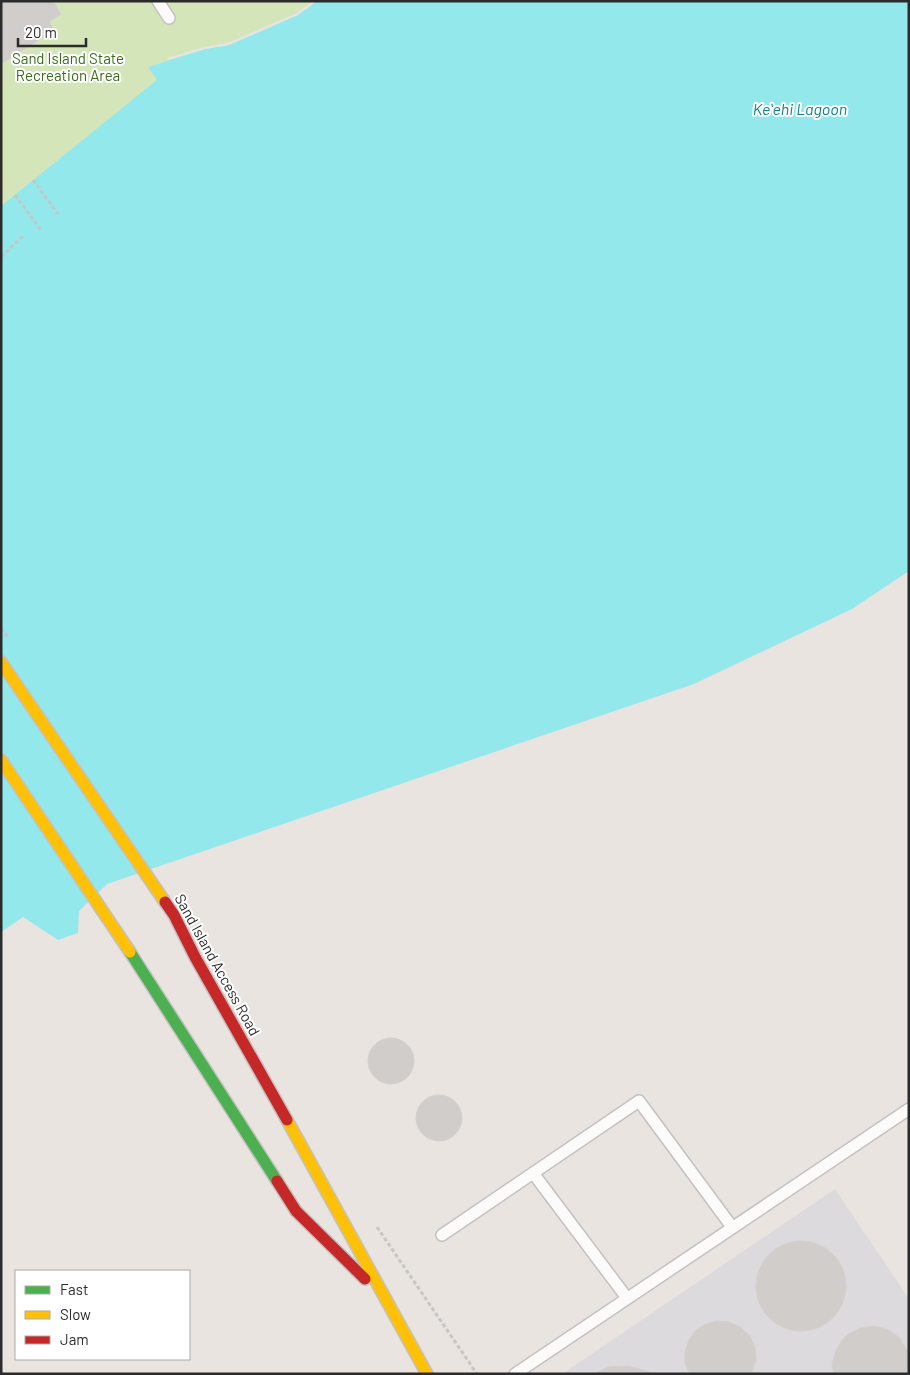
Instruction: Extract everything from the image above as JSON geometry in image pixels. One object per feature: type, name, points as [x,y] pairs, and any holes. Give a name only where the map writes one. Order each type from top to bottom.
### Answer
[{"type":"main road","name":"Sand Island Access Road","points":[[1,662],[174,915],[195,957],[428,1374]]},
{"type":"main road","name":"Sand Island Access Road","points":[[1,760],[125,944],[296,1211],[384,1297]]},
{"type":"lane","points":[[158,1],[170,18]]},
{"type":"lane","points":[[442,1235],[639,1101],[732,1227]]},
{"type":"lane","points":[[515,1374],[909,1109]]},
{"type":"lane","points":[[533,1173],[626,1298]]},
{"type":"path","points":[[33,180],[59,215]]},
{"type":"path","points":[[15,195],[41,230]]},
{"type":"path","points":[[1,257],[24,235]]},
{"type":"shaded area","points":[[835,1189],[909,1299],[909,1374],[562,1374]]},
{"type":"green space","name":"Sand Island State Recreation Area","points":[[1,1],[316,1],[309,8],[229,45],[205,49],[148,67],[158,80],[1,206]]},
{"type":"water","name":"Keʻehi Lagoon","points":[[316,1],[909,1],[909,571],[852,609],[694,684],[107,884],[79,911],[78,933],[58,940],[23,917],[1,932],[1,206],[157,80],[148,67],[205,49],[229,45],[309,8]]},
{"type":"pier","points":[[313,1],[316,1],[298,15],[229,45],[205,49],[168,60],[167,58],[204,47],[228,43],[297,13]]},
{"type":"building","points":[[1,1],[53,1],[61,14],[49,22],[54,30],[1,64]]},
{"type":"building","points":[[387,1038],[395,1038],[404,1042],[410,1048],[414,1061],[410,1074],[404,1080],[395,1084],[387,1084],[378,1080],[372,1074],[368,1065],[368,1057],[372,1048],[378,1042]]},
{"type":"building","points":[[435,1095],[443,1095],[452,1099],[458,1105],[462,1118],[458,1131],[452,1137],[443,1141],[435,1141],[426,1137],[420,1131],[416,1122],[416,1114],[420,1105],[426,1099]]},
{"type":"building","points":[[801,1241],[818,1245],[833,1254],[842,1269],[846,1286],[842,1303],[833,1318],[818,1327],[801,1331],[784,1327],[769,1318],[760,1303],[756,1286],[760,1269],[769,1254],[784,1245]]},
{"type":"building","points":[[716,1321],[729,1322],[740,1327],[750,1336],[755,1348],[756,1360],[751,1374],[690,1374],[685,1364],[685,1351],[689,1340],[696,1330]]},
{"type":"building","points":[[873,1326],[887,1329],[900,1338],[909,1354],[909,1374],[834,1374],[832,1365],[835,1352],[842,1340],[860,1328]]},
{"type":"building","points":[[628,1366],[647,1371],[651,1374],[594,1374],[608,1367]]},
{"type":"traffic: fast","points":[[130,952],[277,1181]]},
{"type":"traffic: slow","points":[[1,662],[165,902]]},
{"type":"traffic: slow","points":[[1,760],[130,952]]},
{"type":"traffic: slow","points":[[287,1120],[427,1374]]},
{"type":"traffic: jam","points":[[165,902],[174,915],[195,957],[287,1120]]},
{"type":"traffic: jam","points":[[277,1181],[296,1211],[365,1279]]}]
